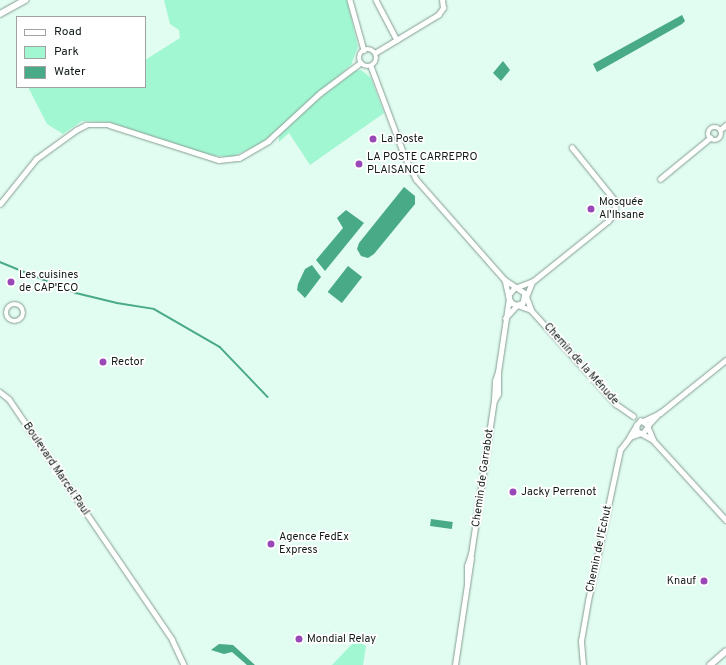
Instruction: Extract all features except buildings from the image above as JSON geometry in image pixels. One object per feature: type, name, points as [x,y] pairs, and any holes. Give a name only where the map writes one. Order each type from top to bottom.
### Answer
[{"type":"street","points":[[0,14],[25,0]]},
{"type":"street","points":[[350,0],[364,50]]},
{"type":"street","points":[[376,0],[397,40]]},
{"type":"street","points":[[375,53],[438,15],[443,8],[442,0]]},
{"type":"street","points":[[364,50],[372,50],[375,53]]},
{"type":"street","points":[[364,50],[359,57],[360,63],[364,66],[371,66],[376,61],[375,53]]},
{"type":"street","points":[[0,204],[36,159],[76,130],[86,125],[109,126],[219,160],[238,158],[268,141],[320,93],[360,63]]},
{"type":"street","points":[[371,66],[405,157],[422,187],[505,280],[517,288],[524,290],[526,297]]},
{"type":"street","points":[[660,178],[710,138],[719,139],[720,130],[726,125]]},
{"type":"street","points":[[710,138],[708,132],[711,129],[720,130]]},
{"type":"street","points":[[509,297],[517,288],[532,282],[608,221],[615,212],[614,200],[572,148]]},
{"type":"street","points":[[505,280],[512,303],[518,305]]},
{"type":"street","points":[[506,318],[518,305],[523,303],[532,282]]},
{"type":"street","name":"Chemin de Garrabot","points":[[455,665],[467,585],[472,566],[471,556],[494,401],[493,392],[498,372],[509,297]]},
{"type":"street","name":"Chemin de la Ménude","points":[[526,297],[531,310],[616,404],[632,416],[642,421],[648,427]]},
{"type":"street","points":[[11,305],[21,305],[25,311],[24,317],[16,323],[10,321],[6,316],[7,309],[11,305]]},
{"type":"street","name":"Chemin de la Ménude","points":[[518,305],[531,310]]},
{"type":"street","points":[[0,318],[6,316]]},
{"type":"street","points":[[630,438],[642,433],[660,413],[726,360]]},
{"type":"street","name":"Boulevard Marcel Paul","points":[[0,392],[9,399],[174,643],[184,665]]},
{"type":"street","points":[[636,426],[642,421],[660,413]]},
{"type":"street","name":"Chemin de la Ménude","points":[[632,416],[636,426],[642,433]]},
{"type":"street","name":"Chemin de l'Echut","points":[[583,665],[581,641],[620,450],[630,438],[636,426]]},
{"type":"street","points":[[648,427],[654,440],[726,520]]},
{"type":"street","points":[[642,433],[654,440]]},
{"type":"street","points":[[710,665],[726,652]]},
{"type":"green space","points":[[164,0],[347,0],[358,47],[351,65],[274,133],[261,143],[232,157],[206,155],[109,122],[82,121],[63,134],[47,124],[29,88],[146,88],[146,59],[180,38],[179,30],[170,24]]},
{"type":"green space","points":[[361,70],[371,78],[384,113],[310,165],[289,133],[279,142],[279,136],[311,105],[355,71]]},
{"type":"green space","points":[[356,640],[366,646],[363,665],[332,665]]},
{"type":"water","points":[[682,15],[685,21],[682,24],[597,72],[593,64]]},
{"type":"water","points":[[503,61],[510,70],[501,81],[493,73]]},
{"type":"water","points":[[404,187],[415,196],[415,204],[374,254],[368,258],[361,256],[357,249],[359,243]]},
{"type":"water","points":[[346,210],[364,223],[325,271],[316,260],[343,228],[337,218]]},
{"type":"water","points":[[312,265],[321,277],[305,298],[297,290],[298,284],[305,269]]},
{"type":"water","points":[[348,266],[362,277],[342,303],[328,292]]},
{"type":"water","points":[[431,519],[453,522],[452,529],[430,526]]},
{"type":"water","points":[[219,644],[233,645],[255,665],[247,665],[232,652],[224,654],[211,650]]},
{"type":"waterway","points":[[0,262],[76,293],[117,303],[154,309],[220,347],[268,397]]},
{"type":"place","name":"La Poste","points":[[373,139]]},
{"type":"place","name":"LA POSTE CARREPRO PLAISANCE","points":[[359,164]]},
{"type":"place","name":"Mosquée Al'Ihsane","points":[[591,209]]},
{"type":"place","name":"Les cuisines de CAP'ECO","points":[[11,282]]},
{"type":"place","name":"Rector","points":[[103,362]]},
{"type":"place","name":"Jacky Perrenot","points":[[513,492]]},
{"type":"place","name":"Agence FedEx Express","points":[[271,544]]},
{"type":"place","name":"Knauf","points":[[704,581]]},
{"type":"place","name":"Mondial Relay","points":[[299,639]]}]
